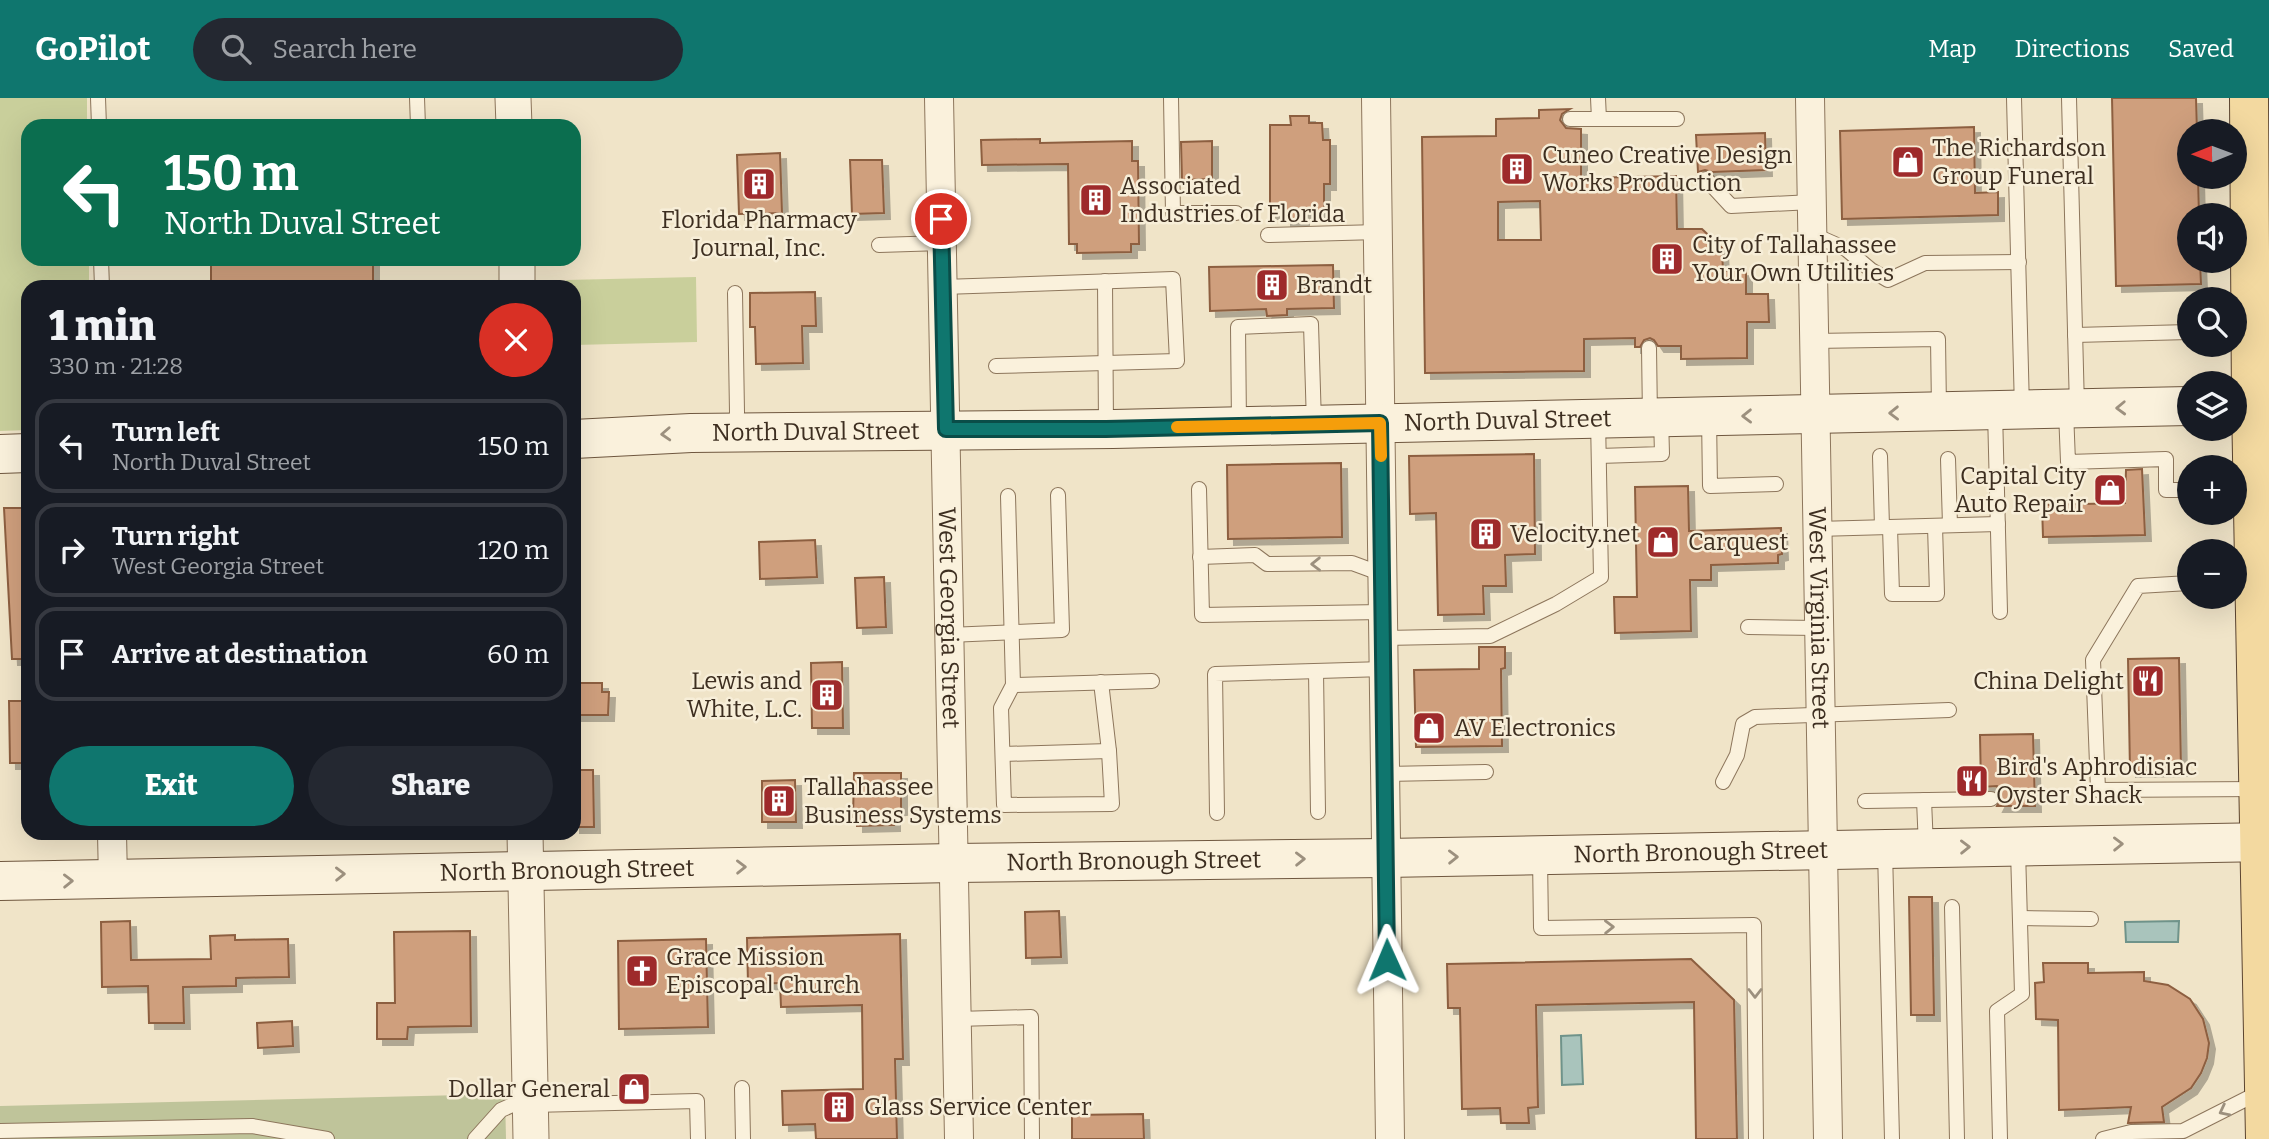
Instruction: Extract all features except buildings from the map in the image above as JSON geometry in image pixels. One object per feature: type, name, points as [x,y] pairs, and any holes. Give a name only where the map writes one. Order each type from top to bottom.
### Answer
[{"type":"main road","points":[[2244,287],[2249,98]]},
{"type":"main road","points":[[2246,357],[2252,404],[2247,456]]},
{"type":"main road","name":"North Duval Street","points":[[581,439],[735,432],[1106,429],[2177,406]]},
{"type":"main road","points":[[0,454],[21,453]]},
{"type":"main road","points":[[2246,525],[2258,789],[2264,842],[2265,1139]]},
{"type":"main road","name":"North Bronough Street","points":[[0,881],[2264,842]]},
{"type":"street","points":[[513,98],[513,119]]},
{"type":"street","name":"West Georgia Street","points":[[939,98],[959,1139]]},
{"type":"street","points":[[1376,98],[1390,1139]]},
{"type":"street","name":"West Virginia Street","points":[[1810,98],[1828,1139]]},
{"type":"street","points":[[112,840],[113,880]]},
{"type":"street","points":[[525,840],[530,1114]]},
{"type":"lane","points":[[98,98],[99,119]]},
{"type":"lane","points":[[417,98],[418,119]]},
{"type":"lane","points":[[1171,98],[1173,213],[1236,212]]},
{"type":"lane","points":[[1598,98],[1598,119]]},
{"type":"lane","points":[[2000,612],[1998,524],[2018,262],[2014,98]]},
{"type":"lane","points":[[2069,98],[2075,335],[2068,461],[2166,459],[2166,490],[2177,490]]},
{"type":"lane","points":[[1570,120],[1677,119]]},
{"type":"lane","points":[[1706,179],[1731,206],[1812,202]]},
{"type":"lane","points":[[1268,235],[1378,232]]},
{"type":"lane","points":[[1812,234],[1846,249],[1888,280],[1925,263],[2018,262]]},
{"type":"lane","points":[[879,245],[942,243]]},
{"type":"lane","points":[[943,288],[1173,279],[1177,361],[996,366]]},
{"type":"lane","points":[[1105,281],[1106,429]]},
{"type":"lane","points":[[734,293],[737,412],[735,432]]},
{"type":"lane","points":[[1239,426],[1238,327],[1311,324],[1314,424]]},
{"type":"lane","points":[[2075,335],[2177,332]]},
{"type":"lane","points":[[1814,341],[1938,339],[1939,412]]},
{"type":"lane","points":[[1599,456],[1662,454],[1649,348]]},
{"type":"lane","points":[[1709,416],[1710,486],[1776,484]]},
{"type":"lane","points":[[1199,489],[1202,615],[1383,625],[1490,636],[1556,604],[1601,577],[1598,419]]},
{"type":"lane","points":[[1880,456],[1892,594],[1937,594],[1935,526]]},
{"type":"lane","points":[[1948,459],[1950,525]]},
{"type":"lane","points":[[949,635],[1062,630],[1058,495]]},
{"type":"lane","points":[[1008,496],[1013,685],[1001,708],[1004,804],[1112,804],[1101,682]]},
{"type":"lane","points":[[1817,529],[1998,524]]},
{"type":"lane","points":[[1200,557],[1255,555],[1267,564],[1352,563],[1382,574]]},
{"type":"lane","points":[[2177,584],[2138,586],[2093,660],[2098,790],[2258,789]]},
{"type":"lane","points":[[1748,627],[1819,628]]},
{"type":"lane","points":[[1217,813],[1215,674],[1384,668]]},
{"type":"lane","points":[[1316,671],[1318,812]]},
{"type":"lane","points":[[1013,685],[1152,681]]},
{"type":"lane","points":[[1723,782],[1737,755],[1743,724],[1755,717],[1949,710]]},
{"type":"lane","points":[[1003,754],[1109,751]]},
{"type":"lane","points":[[1386,774],[1486,772]]},
{"type":"lane","points":[[1865,802],[1991,799]]},
{"type":"lane","points":[[1924,800],[1926,848]]},
{"type":"lane","points":[[2000,1139],[1997,1011],[2022,994],[2018,846]]},
{"type":"lane","points":[[1885,849],[1892,1139]]},
{"type":"lane","points":[[1540,855],[1541,928],[1754,925],[1756,1139]]},
{"type":"lane","points":[[1952,907],[1957,1139]]},
{"type":"lane","points":[[2020,918],[2091,919]]},
{"type":"lane","points":[[957,1019],[1031,1017],[1032,1139]]},
{"type":"lane","points":[[742,1088],[743,1139]]},
{"type":"lane","points":[[2103,1139],[2131,1132],[2183,1131],[2264,1090]]},
{"type":"lane","points":[[475,1139],[501,1110],[530,1114],[697,1101],[698,1139]]},
{"type":"lane","points":[[0,1131],[210,1133],[252,1126],[327,1139]]},
{"type":"lane","points":[[2183,1131],[2197,1139]]},
{"type":"green space","points":[[0,98],[87,98],[87,119],[21,119],[21,266],[89,266],[89,280],[21,280],[21,430],[0,431]]},
{"type":"green space","points":[[696,277],[697,342],[581,345],[581,280],[566,280]]},
{"type":"green space","points":[[505,1094],[506,1139],[0,1139],[0,1106]]},
{"type":"water","points":[[2179,921],[2178,942],[2126,942],[2125,922]]},
{"type":"water","points":[[1581,1035],[1583,1084],[1562,1085],[1561,1036]]},
{"type":"slow traffic","points":[[1177,427],[1380,423],[1381,456]]},
{"type":"place","name":"The Richardson Group Funeral","points":[[1908,162]]},
{"type":"place","name":"Cuneo Creative Design Works Production","points":[[1517,169]]},
{"type":"place","name":"Florida Pharmacy Journal, Inc.","points":[[759,184]]},
{"type":"place","name":"Associated Industries of Florida","points":[[1096,200]]},
{"type":"place","name":"City of Tallahassee Your Own Utilities","points":[[1667,259]]},
{"type":"place","name":"Brandt","points":[[1272,285]]},
{"type":"place","name":"Capital City Auto Repair","points":[[2110,490]]},
{"type":"place","name":"Velocity.net","points":[[1486,534]]},
{"type":"place","name":"Carquest","points":[[1663,542]]},
{"type":"place","name":"China Delight","points":[[2148,681]]},
{"type":"place","name":"Lewis and White, L.C.","points":[[827,695]]},
{"type":"place","name":"AV Electronics","points":[[1429,728]]},
{"type":"place","name":"Bird's Aphrodisiac Oyster Shack","points":[[1972,781]]},
{"type":"place","name":"Tallahassee Business Systems","points":[[779,801]]},
{"type":"place","name":"Grace Mission Episcopal Church","points":[[642,971]]},
{"type":"place","name":"Dollar General","points":[[634,1089]]},
{"type":"place","name":"Glass Service Center","points":[[839,1107]]},
{"type":"route","points":[[941,219],[946,429],[1106,429],[1380,423],[1387,960]]}]
